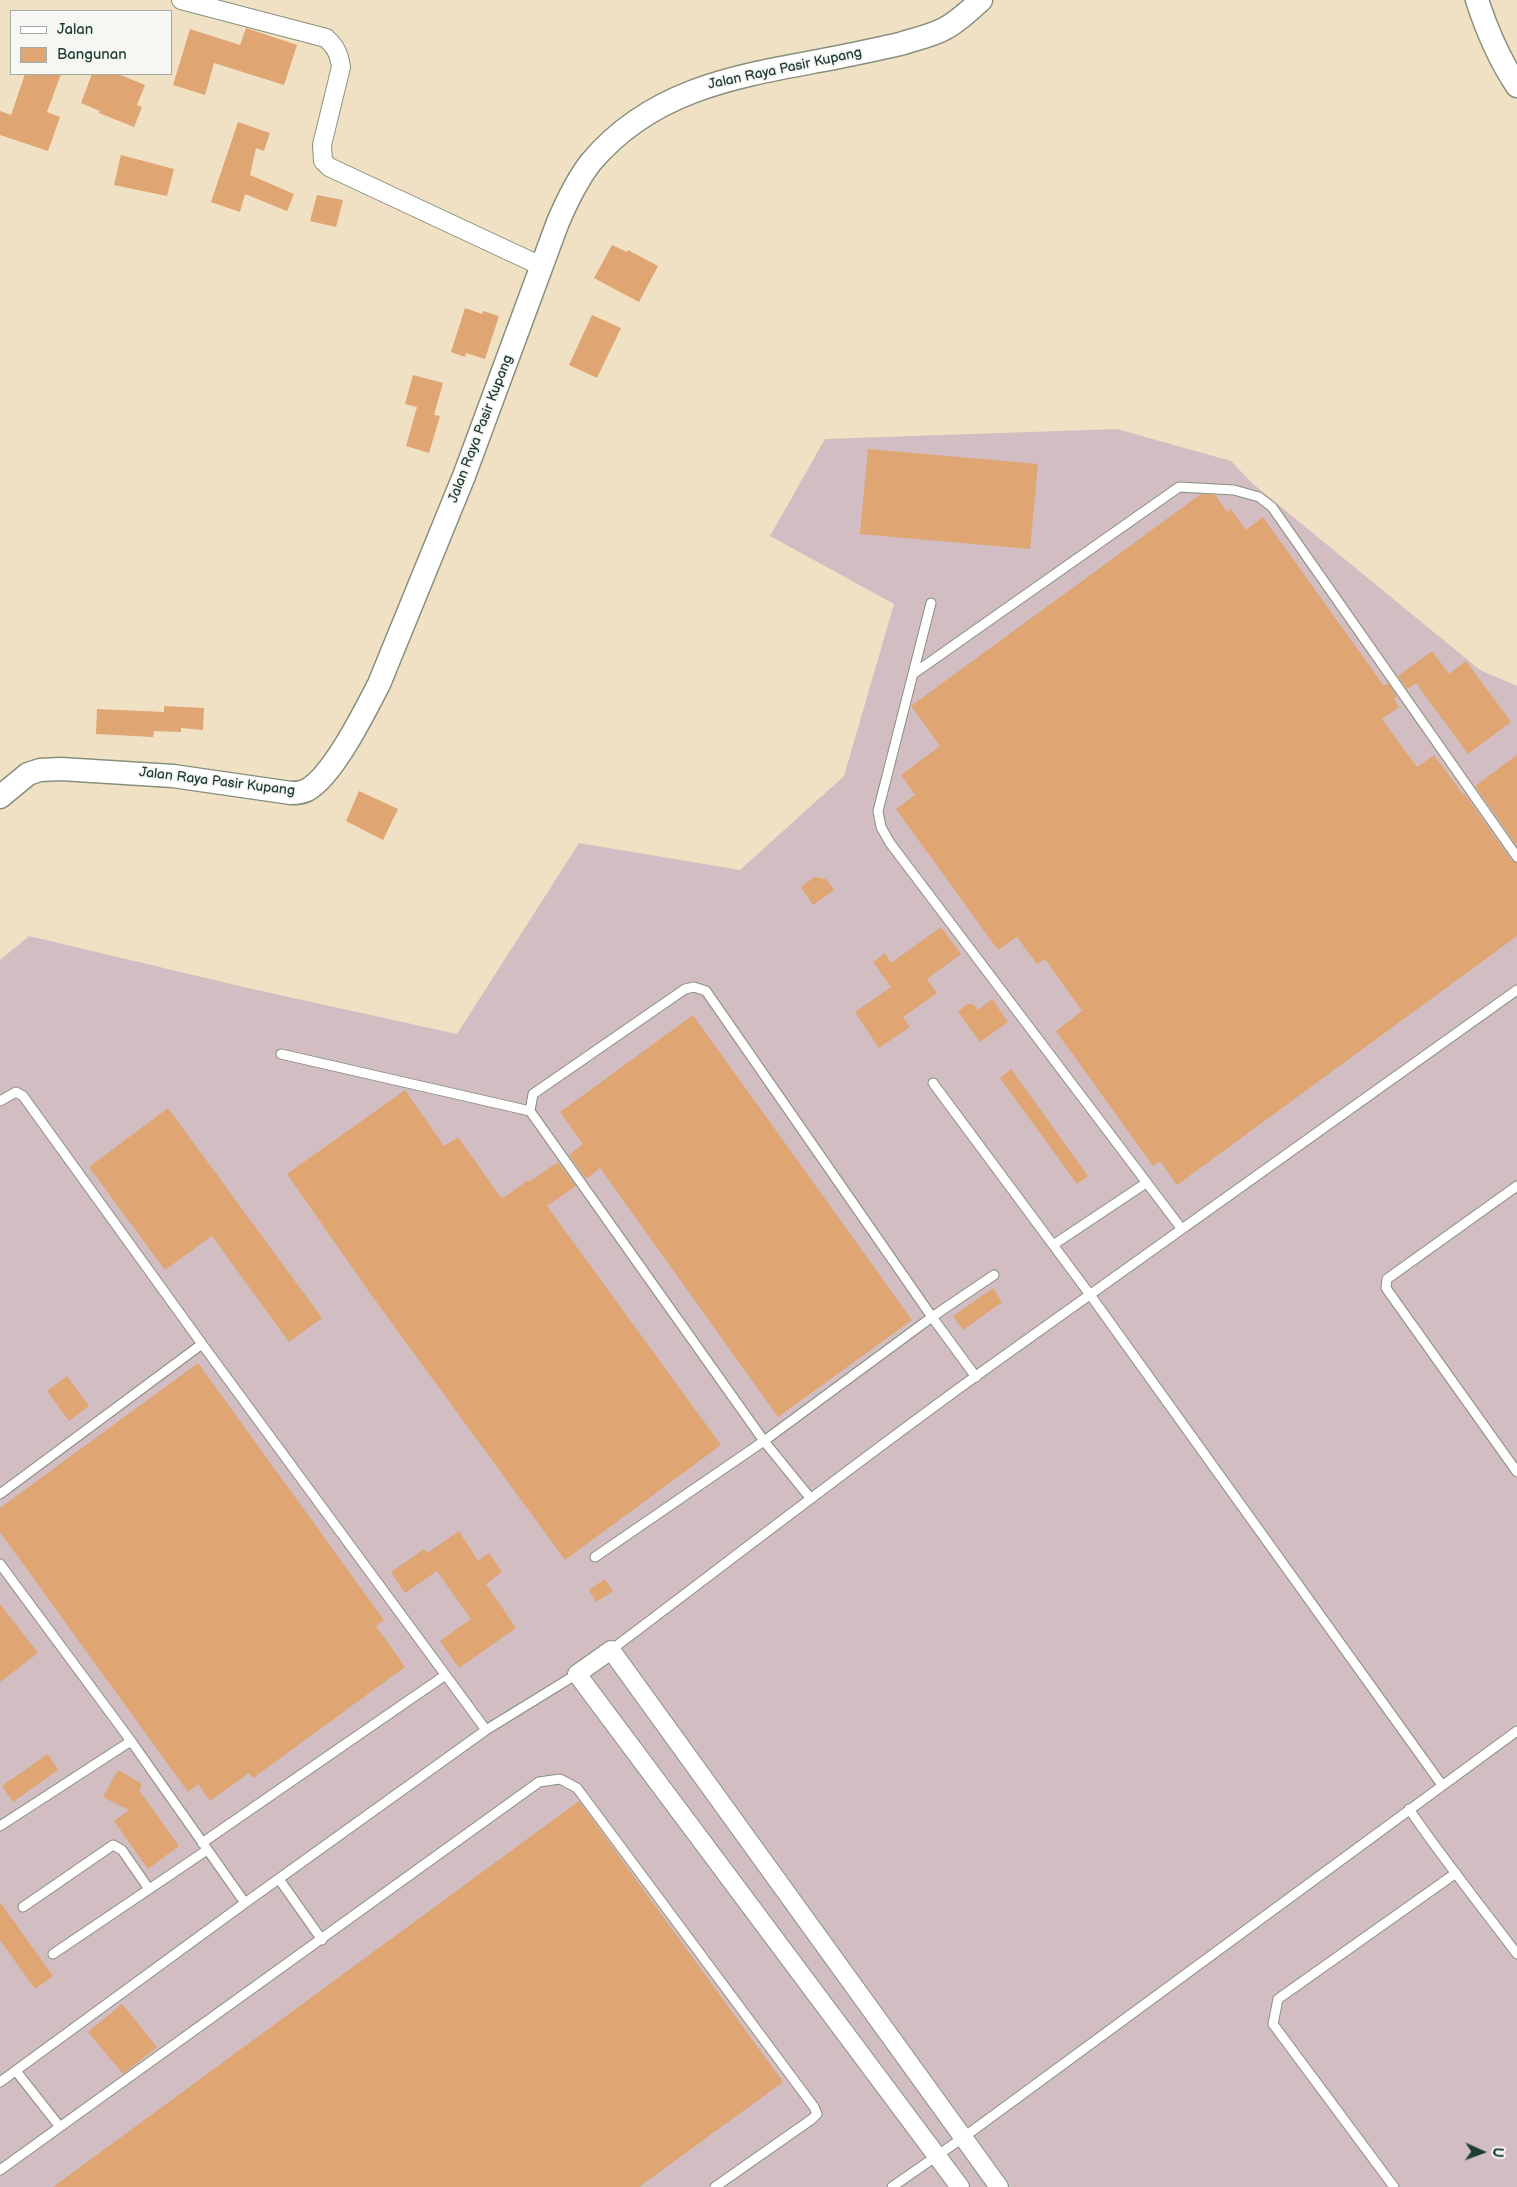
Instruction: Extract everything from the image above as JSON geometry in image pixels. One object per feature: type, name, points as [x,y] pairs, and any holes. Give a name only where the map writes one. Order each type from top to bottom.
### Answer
[{"type":"street","points":[[182,0],[326,38],[334,45],[339,54],[341,67],[322,145],[323,161],[329,167],[541,266]]},
{"type":"street","name":"Jalan Raya Pasir Kupang","points":[[0,797],[28,774],[40,770],[61,769],[183,777],[292,793],[300,793],[312,786],[339,753],[363,716],[379,684],[464,476],[558,222],[577,184],[597,157],[614,138],[639,118],[665,102],[692,90],[730,79],[900,44],[928,36],[945,29],[981,0]]},
{"type":"street","points":[[1477,0],[1486,29],[1505,68],[1517,86]]},
{"type":"street","points":[[960,2187],[577,1674],[611,1650],[998,2187]]},
{"type":"lane","points":[[913,674],[1179,487],[1234,490],[1259,498],[1272,507],[1517,857]]},
{"type":"lane","points":[[931,603],[878,811],[881,827],[890,843],[1180,1228]]},
{"type":"lane","points":[[530,1111],[533,1094],[677,995],[694,987],[706,991],[932,1317],[976,1377]]},
{"type":"lane","points":[[611,1650],[811,1499],[976,1377],[1091,1296],[1180,1228],[1517,990]]},
{"type":"lane","points":[[281,1054],[530,1111],[764,1441],[811,1499]]},
{"type":"lane","points":[[934,1083],[1091,1296],[1442,1785]]},
{"type":"lane","points":[[0,1101],[16,1092],[23,1096],[444,1676],[486,1730]]},
{"type":"lane","points":[[1053,1245],[1146,1183]]},
{"type":"lane","points":[[1517,1186],[1387,1279],[1385,1284],[1517,1472]]},
{"type":"lane","points":[[595,1557],[764,1441],[932,1317],[994,1275]]},
{"type":"lane","points":[[0,1494],[202,1344]]},
{"type":"lane","points":[[0,1564],[131,1741],[204,1847],[245,1902]]},
{"type":"lane","points":[[0,2082],[245,1902],[486,1730],[577,1674]]},
{"type":"lane","points":[[53,1954],[149,1889],[204,1847],[444,1676]]},
{"type":"lane","points":[[892,2187],[964,2138],[1408,1809],[1517,1731]]},
{"type":"lane","points":[[0,1826],[131,1741]]},
{"type":"lane","points":[[0,2170],[539,1782],[560,1779],[577,1788],[814,2107],[817,2114],[715,2187]]},
{"type":"lane","points":[[1408,1809],[1440,1856],[1456,1873],[1517,1954]]},
{"type":"lane","points":[[23,1907],[113,1845],[122,1850],[149,1889]]},
{"type":"lane","points":[[1394,2187],[1273,2024],[1278,1999],[1456,1873]]},
{"type":"lane","points":[[279,1879],[322,1940]]},
{"type":"lane","points":[[16,2071],[60,2127]]},
{"type":"shaded area","points":[[1117,429],[1231,461],[1253,484],[1480,670],[1517,686],[1517,2187],[0,2187],[0,960],[29,936],[248,988],[457,1034],[579,843],[740,870],[844,776],[894,604],[770,536],[825,439]]},
{"type":"building","points":[[246,28],[297,45],[284,85],[214,63],[205,95],[173,85],[190,29],[240,45]]},
{"type":"building","points":[[25,75],[61,75],[47,112],[60,117],[48,151],[0,135],[0,111],[11,115]]},
{"type":"building","points":[[92,75],[120,75],[145,85],[137,105],[142,107],[134,127],[99,113],[100,111],[81,103]]},
{"type":"building","points":[[238,122],[270,133],[264,151],[256,148],[250,175],[294,194],[287,211],[245,194],[240,212],[211,202]]},
{"type":"building","points":[[121,155],[174,169],[167,196],[114,185]]},
{"type":"building","points":[[317,195],[343,200],[336,227],[310,221]]},
{"type":"building","points":[[612,245],[627,252],[628,250],[658,266],[639,302],[594,278]]},
{"type":"building","points":[[465,308],[482,314],[483,311],[499,316],[485,359],[466,353],[465,357],[451,352]]},
{"type":"building","points":[[592,315],[621,328],[597,378],[569,365]]},
{"type":"building","points":[[413,375],[443,383],[434,415],[440,416],[429,453],[406,446],[417,407],[405,404]]},
{"type":"building","points":[[868,449],[1038,464],[1030,549],[860,534]]},
{"type":"building","points":[[1201,494],[1215,495],[1227,512],[1231,509],[1246,530],[1263,517],[1384,686],[1388,683],[1397,697],[1394,699],[1399,707],[1382,719],[1417,767],[1434,755],[1464,793],[1512,861],[1517,863],[1517,936],[1177,1185],[1160,1161],[1153,1166],[1056,1031],[1082,1011],[1045,959],[1037,964],[1017,937],[998,950],[896,809],[915,795],[901,775],[940,746],[911,706]]},
{"type":"building","points":[[1432,651],[1449,674],[1466,661],[1511,722],[1468,754],[1416,683],[1407,689],[1398,676]]},
{"type":"building","points":[[164,706],[204,708],[203,730],[181,728],[181,732],[154,731],[153,737],[96,734],[97,709],[164,712]]},
{"type":"building","points":[[1517,755],[1517,846],[1475,786]]},
{"type":"building","points":[[359,791],[398,809],[383,840],[346,821]]},
{"type":"building","points":[[814,877],[826,879],[834,890],[813,905],[801,887]]},
{"type":"building","points":[[941,927],[961,954],[927,979],[937,993],[903,1017],[910,1027],[879,1048],[855,1012],[891,987],[873,962],[885,953],[891,963]]},
{"type":"building","points":[[992,999],[1008,1022],[980,1042],[958,1012],[967,1004],[973,1004],[978,1010]]},
{"type":"building","points":[[693,1015],[912,1320],[778,1417],[600,1168],[586,1179],[569,1155],[583,1144],[560,1112]]},
{"type":"building","points":[[1011,1069],[1088,1176],[1077,1184],[1000,1078]]},
{"type":"building","points":[[405,1090],[444,1146],[458,1137],[502,1199],[528,1180],[529,1182],[558,1162],[576,1186],[547,1206],[721,1445],[565,1560],[372,1296],[287,1174]]},
{"type":"building","points":[[168,1108],[322,1318],[289,1342],[212,1236],[165,1270],[89,1167]]},
{"type":"building","points":[[993,1288],[1002,1302],[963,1330],[953,1316]]},
{"type":"building","points":[[198,1363],[384,1620],[376,1626],[405,1667],[253,1778],[249,1773],[210,1801],[198,1784],[188,1792],[0,1532],[0,1508]]},
{"type":"building","points":[[67,1376],[89,1406],[69,1421],[47,1391]]},
{"type":"building","points":[[459,1531],[478,1561],[489,1553],[502,1572],[486,1584],[516,1628],[459,1668],[440,1641],[471,1619],[437,1571],[405,1593],[391,1572],[424,1549],[427,1553]]},
{"type":"building","points":[[605,1579],[613,1591],[596,1602],[589,1590]]},
{"type":"building","points":[[0,1604],[38,1653],[0,1682]]},
{"type":"building","points":[[48,1754],[58,1770],[13,1802],[2,1786]]},
{"type":"building","points":[[118,1770],[142,1784],[139,1790],[179,1846],[148,1869],[114,1821],[129,1810],[103,1797]]},
{"type":"building","points":[[579,1801],[783,2082],[639,2187],[53,2187]]},
{"type":"building","points":[[0,1902],[53,1976],[35,1989],[0,1940]]},
{"type":"building","points":[[122,2004],[157,2047],[123,2074],[88,2032]]}]
